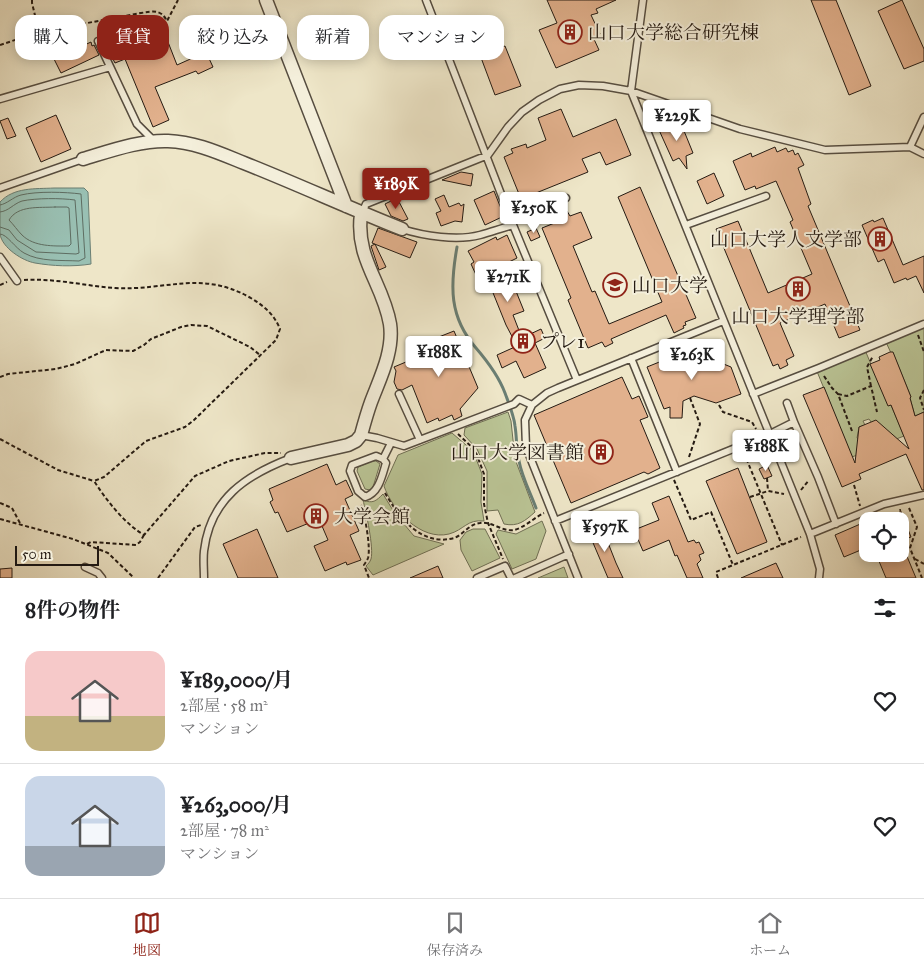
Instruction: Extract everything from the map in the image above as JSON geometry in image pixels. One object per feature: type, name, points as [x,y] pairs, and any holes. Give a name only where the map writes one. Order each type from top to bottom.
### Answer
[{"type":"street","points":[[266,0],[346,206]]},
{"type":"street","points":[[83,159],[129,146],[155,142],[193,143],[346,206],[361,214],[402,229]]},
{"type":"street","points":[[291,458],[348,445],[356,441],[361,435],[389,348],[390,326],[386,308],[367,266],[362,247],[361,214]]},
{"type":"lane","points":[[426,0],[577,380]]},
{"type":"lane","points":[[643,0],[630,91],[793,490],[810,534],[820,569],[819,578]]},
{"type":"lane","points":[[107,60],[137,124],[155,142]]},
{"type":"lane","points":[[0,98],[110,67]]},
{"type":"lane","points":[[361,214],[362,208],[366,204],[488,155],[508,127],[522,112],[539,100],[560,90],[580,85],[603,86],[630,91],[740,129],[825,150],[910,147],[924,154]]},
{"type":"lane","points":[[910,147],[924,117]]},
{"type":"lane","points":[[0,188],[83,159]]},
{"type":"lane","points":[[686,226],[766,196]]},
{"type":"lane","points":[[402,229],[417,234],[445,237],[478,236],[566,198]]},
{"type":"lane","points":[[0,257],[17,280]]},
{"type":"lane","points":[[578,578],[526,447],[525,420],[532,405],[547,393],[723,322]]},
{"type":"lane","points":[[753,394],[924,324]]},
{"type":"lane","points":[[631,358],[674,473]]},
{"type":"lane","points":[[399,394],[420,440]]},
{"type":"lane","points":[[361,435],[404,446],[504,408],[519,400],[532,405]]},
{"type":"lane","points":[[787,404],[836,524]]},
{"type":"lane","points":[[555,521],[770,434],[794,422]]},
{"type":"lane","points":[[383,459],[391,443]]},
{"type":"lane","points":[[376,456],[383,459],[386,463],[379,484],[371,495],[365,497],[358,491],[350,471],[352,465],[376,456]]},
{"type":"lane","points":[[204,578],[204,551],[210,522],[218,508],[228,495],[241,484],[272,466],[291,458]]},
{"type":"lane","points":[[864,512],[884,504],[924,495]]},
{"type":"lane","points":[[810,534],[859,514]]},
{"type":"lane","points":[[515,578],[569,554]]},
{"type":"lane","points":[[85,566],[98,573],[102,578]]},
{"type":"lane","points":[[477,578],[505,566],[511,578]]},
{"type":"path","points":[[32,0],[36,15]]},
{"type":"path","points":[[87,23],[157,11],[163,14],[167,21],[178,0]]},
{"type":"path","points":[[0,45],[15,40]]},
{"type":"path","points":[[0,285],[17,280],[38,279],[116,288],[195,282],[214,284],[229,287],[257,302],[273,314],[278,323],[280,329],[276,340],[185,427],[146,441],[104,477],[94,482]]},
{"type":"path","points":[[0,377],[8,374],[36,372],[75,364],[106,350],[133,351],[151,339],[191,325],[207,326],[250,347],[260,355]]},
{"type":"path","points":[[916,327],[924,352]]},
{"type":"path","points":[[875,353],[867,367],[877,412]]},
{"type":"path","points":[[819,368],[838,394],[852,431]]},
{"type":"path","points":[[838,394],[847,396],[871,386]]},
{"type":"path","points":[[924,390],[920,398],[924,410]]},
{"type":"path","points":[[690,398],[700,424],[689,457],[690,466]]},
{"type":"path","points":[[719,404],[723,412],[752,422],[760,438]]},
{"type":"path","points":[[452,428],[475,450],[484,474],[484,504],[488,523],[505,566]]},
{"type":"path","points":[[0,440],[58,470],[94,482],[132,528],[144,535]]},
{"type":"path","points":[[741,445],[782,545]]},
{"type":"path","points":[[87,544],[91,542],[136,544],[140,542],[195,476],[230,461],[277,452],[289,455],[291,458]]},
{"type":"path","points":[[674,473],[690,520],[711,512],[733,565]]},
{"type":"path","points":[[796,498],[808,480],[818,477]]},
{"type":"path","points":[[767,478],[768,492]]},
{"type":"path","points":[[379,484],[403,520],[412,529],[429,538],[455,538],[478,523],[488,523],[514,530],[551,510]]},
{"type":"path","points":[[854,485],[862,512]]},
{"type":"path","points":[[750,497],[760,492],[782,494],[793,490]]},
{"type":"path","points":[[358,491],[364,513],[368,548],[368,557],[364,565],[369,578]]},
{"type":"path","points":[[905,499],[917,527],[910,548],[922,578]]},
{"type":"path","points":[[0,503],[12,508],[21,525]]},
{"type":"path","points":[[0,519],[87,544],[108,553],[134,578]]},
{"type":"path","points":[[158,578],[195,526],[210,522]]},
{"type":"path","points":[[718,578],[716,572],[810,534]]},
{"type":"path","points":[[914,559],[924,564]]},
{"type":"green space","points":[[924,324],[924,412],[915,416],[911,397],[893,353],[891,353],[885,340]]},
{"type":"green space","points":[[865,350],[888,405],[891,405],[904,436],[886,443],[869,419],[863,421],[865,425],[859,427],[857,438],[870,450],[852,457],[816,369]]},
{"type":"green space","points":[[508,412],[511,421],[515,459],[535,512],[524,521],[513,525],[504,524],[498,510],[487,511],[487,471],[477,449],[464,435],[465,428]]},
{"type":"green space","points":[[452,433],[473,451],[482,474],[481,502],[484,521],[469,523],[449,534],[438,535],[428,533],[409,522],[394,505],[384,486],[398,455]]},
{"type":"green space","points":[[372,461],[380,464],[373,487],[370,490],[365,489],[357,471],[358,467]]},
{"type":"green space","points":[[383,494],[394,512],[414,536],[444,544],[373,575],[366,566],[370,562],[372,554],[363,500],[374,501]]},
{"type":"green space","points":[[542,521],[546,531],[536,559],[512,569],[496,534],[498,530],[516,534]]},
{"type":"green space","points":[[473,529],[485,529],[500,558],[472,571],[461,550],[460,540],[466,532]]},
{"type":"green space","points":[[564,567],[568,578],[538,578]]},
{"type":"water","points":[[84,188],[88,192],[91,264],[63,266],[30,262],[19,257],[9,249],[2,239],[0,234],[0,202],[18,191]]},
{"type":"building","name":"山口大学総合研究棟","points":[[547,0],[616,0],[596,9],[598,13],[591,15],[600,34],[593,37],[599,50],[556,68],[539,30],[557,23]]},
{"type":"building","points":[[811,0],[836,0],[871,86],[849,95]]},
{"type":"building","points":[[902,0],[924,49],[924,61],[904,69],[878,11]]},
{"type":"building","points":[[91,42],[92,46],[94,45],[97,56],[61,73],[54,60],[87,60],[87,44]]},
{"type":"building","points":[[169,45],[177,65],[188,60],[210,60],[213,67],[198,74],[196,71],[155,87],[169,120],[153,127],[125,60],[169,60]]},
{"type":"building","points":[[504,46],[521,86],[495,95],[482,60],[504,60]]},
{"type":"building","points":[[561,109],[573,137],[616,119],[631,155],[606,165],[600,152],[582,159],[588,172],[536,193],[537,195],[521,199],[504,157],[513,153],[511,149],[526,144],[527,148],[546,140],[538,118]]},
{"type":"building","points":[[56,115],[71,149],[41,162],[26,128]]},
{"type":"building","points":[[8,118],[16,136],[7,139],[0,121]]},
{"type":"building","points":[[680,121],[693,153],[686,156],[687,169],[679,158],[673,161],[659,130]]},
{"type":"building","name":"山口大学理学部","points":[[775,147],[777,152],[786,148],[788,152],[793,150],[795,155],[798,153],[804,165],[798,168],[811,204],[808,206],[860,330],[839,338],[825,304],[780,323],[794,356],[786,360],[788,365],[780,369],[778,364],[773,366],[716,229],[738,221],[768,293],[812,274],[790,222],[793,220],[776,181],[756,189],[755,186],[745,190],[733,161],[751,153],[752,157]]},
{"type":"building","points":[[461,172],[473,174],[471,186],[442,180]]},
{"type":"building","points":[[714,173],[724,196],[707,204],[697,181]]},
{"type":"building","points":[[640,187],[696,318],[685,322],[684,328],[674,333],[666,315],[611,339],[613,343],[605,347],[602,342],[588,348],[568,300],[571,298],[542,228],[562,220],[559,214],[567,211],[570,216],[581,212],[592,238],[573,246],[592,292],[595,291],[609,324],[662,302],[618,197]]},
{"type":"building","points":[[494,191],[504,216],[485,225],[474,200]]},
{"type":"building","points":[[444,195],[449,207],[459,203],[461,206],[464,204],[462,222],[455,221],[441,226],[436,213],[441,211],[435,199]]},
{"type":"building","points":[[397,198],[408,219],[403,221],[391,216],[385,204]]},
{"type":"building","points":[[883,218],[903,265],[924,256],[924,293],[916,276],[894,283],[884,259],[878,262],[862,225]]},
{"type":"building","points":[[378,228],[417,242],[410,258],[372,243]]},
{"type":"building","points":[[536,228],[540,237],[531,241],[527,232]]},
{"type":"building","points":[[507,235],[517,258],[505,264],[524,311],[513,315],[520,333],[524,331],[526,336],[541,329],[545,338],[535,343],[546,368],[524,378],[516,361],[502,368],[497,355],[517,346],[506,325],[485,273],[477,277],[471,264],[474,262],[468,251],[496,237],[497,240]]},
{"type":"building","points":[[375,244],[386,267],[379,270],[371,246]]},
{"type":"building","points":[[454,331],[478,388],[460,409],[462,416],[454,420],[452,415],[439,421],[438,418],[427,423],[412,385],[402,390],[397,389],[394,382],[396,371],[394,367],[425,354],[421,344]]},
{"type":"building","points":[[689,350],[731,367],[741,394],[716,403],[694,396],[683,401],[682,418],[670,418],[670,407],[664,409],[647,367]]},
{"type":"building","points":[[893,352],[911,397],[915,416],[924,412],[924,490],[922,490],[906,454],[859,474],[861,479],[842,487],[803,395],[824,387],[855,463],[859,427],[876,420],[909,449],[891,405],[888,406],[870,364],[880,360],[879,357]]},
{"type":"building","name":"山口大学図書館","points":[[622,377],[632,399],[639,396],[648,417],[640,420],[660,468],[648,474],[644,472],[571,503],[534,415]]},
{"type":"building","name":"大学会館","points":[[327,464],[336,485],[346,480],[353,495],[345,499],[359,531],[350,535],[361,560],[347,565],[346,562],[325,571],[314,546],[328,540],[319,519],[287,532],[278,512],[275,513],[270,502],[273,500],[269,489]]},
{"type":"building","points":[[767,465],[772,476],[764,479],[759,469]]},
{"type":"building","points":[[738,468],[767,542],[737,554],[706,481]]},
{"type":"building","points":[[669,496],[688,542],[694,540],[696,543],[699,542],[704,553],[699,555],[701,560],[697,564],[703,578],[687,578],[669,540],[643,551],[634,530],[659,520],[652,503]]},
{"type":"building","points":[[601,525],[623,578],[608,578],[588,531]]},
{"type":"building","points":[[859,525],[859,551],[844,557],[835,535]]},
{"type":"building","points":[[257,529],[278,578],[238,578],[223,544]]},
{"type":"building","points":[[909,561],[916,578],[886,578],[879,562]]},
{"type":"building","points":[[776,563],[783,578],[741,578]]},
{"type":"building","points":[[438,566],[443,578],[410,578]]},
{"type":"building","points":[[12,568],[12,578],[0,578],[0,569]]},
{"type":"waterway","points":[[457,247],[453,275],[456,313],[467,336],[493,370],[505,393],[514,422],[520,467],[536,508]]},
{"type":"place","name":"山口大学総合研究棟","points":[[570,32]]},
{"type":"place","name":"山口大学人文学部","points":[[880,239]]},
{"type":"place","name":"山口大学","points":[[615,285]]},
{"type":"place","name":"山口大学理学部","points":[[798,289]]},
{"type":"place","name":"プレ1","points":[[523,341]]},
{"type":"place","name":"山口大学図書館","points":[[601,452]]},
{"type":"place","name":"大学会館","points":[[316,516]]}]
